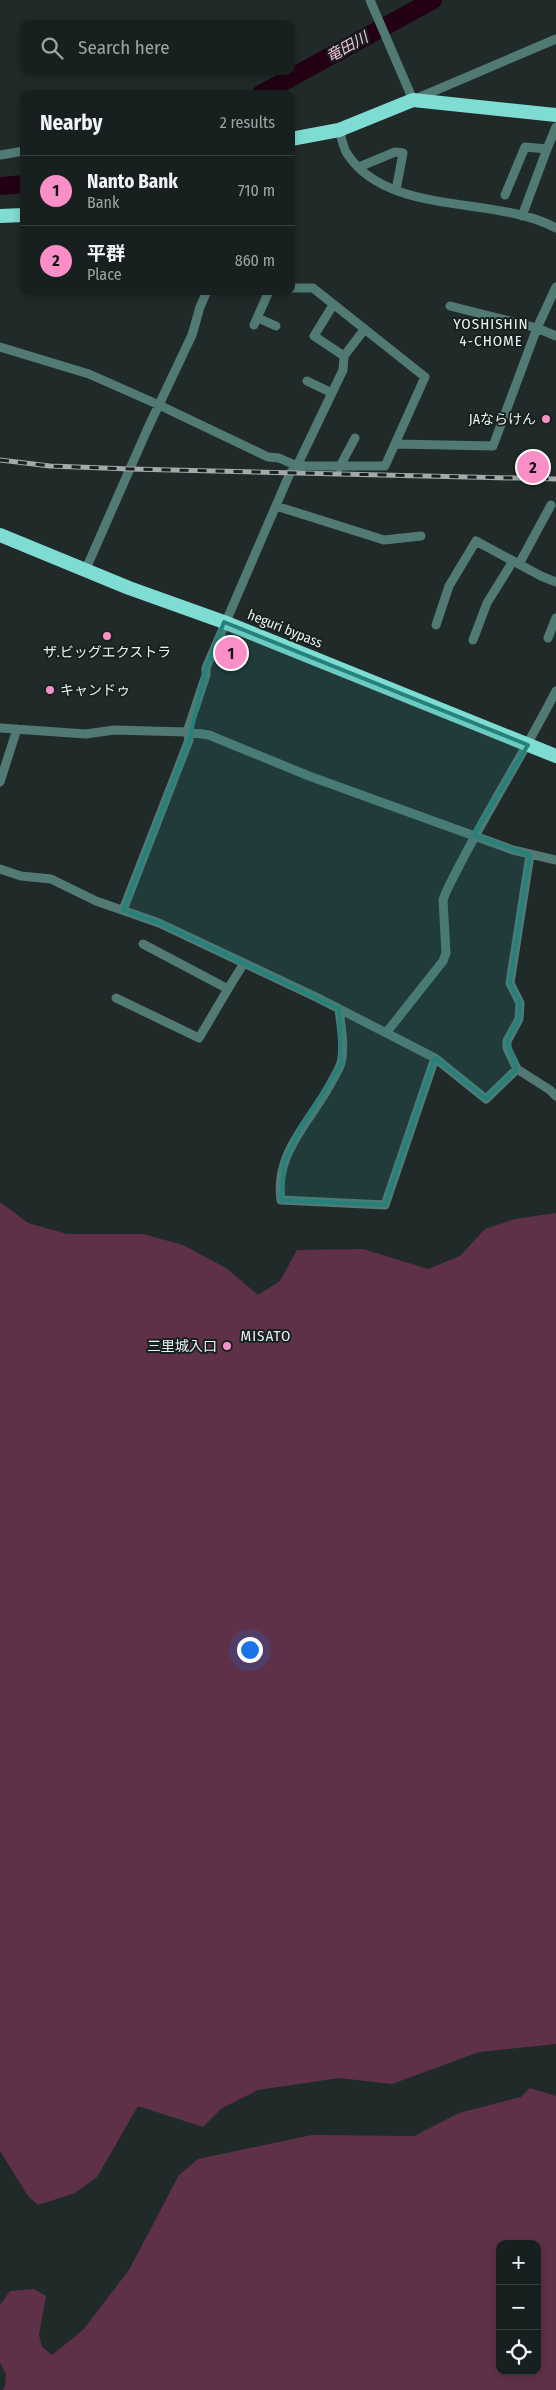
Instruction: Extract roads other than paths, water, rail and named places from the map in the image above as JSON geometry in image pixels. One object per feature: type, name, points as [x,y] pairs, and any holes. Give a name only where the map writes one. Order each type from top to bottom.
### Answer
[{"type":"highway","points":[[295,138],[339,130],[413,100],[556,115]]},
{"type":"highway","points":[[0,216],[20,215]]},
{"type":"highway","name":"heguri bypass","points":[[0,535],[85,571],[224,622],[556,756]]},
{"type":"street","points":[[370,2],[413,100],[556,39]]},
{"type":"street","points":[[522,216],[556,127]]},
{"type":"street","points":[[339,130],[347,154],[359,167],[376,180],[396,190],[410,196],[482,206],[541,220],[556,228]]},
{"type":"street","points":[[505,195],[525,147],[547,149]]},
{"type":"street","points":[[0,155],[20,152]]},
{"type":"street","points":[[359,167],[395,152],[403,153],[396,190]]},
{"type":"street","points":[[0,348],[89,374],[159,404],[260,453],[297,466],[339,468],[385,466],[425,377],[313,288],[295,288]]},
{"type":"street","points":[[396,444],[493,446],[538,328],[556,288]]},
{"type":"street","points":[[85,571],[159,404],[192,335],[205,295]]},
{"type":"street","points":[[267,295],[256,322],[276,326]]},
{"type":"street","points":[[333,305],[314,336],[344,356]]},
{"type":"street","points":[[450,306],[538,328],[556,336]]},
{"type":"street","points":[[123,910],[189,740],[188,732],[206,675],[206,668],[224,622],[290,473],[297,466],[343,370],[344,356],[364,330]]},
{"type":"street","points":[[306,381],[332,393]]},
{"type":"street","points":[[339,468],[355,438]]},
{"type":"street","points":[[473,640],[487,602],[516,563],[552,505]]},
{"type":"street","points":[[276,506],[384,540],[421,536]]},
{"type":"street","points":[[436,625],[449,586],[476,541],[556,582]]},
{"type":"street","points":[[548,638],[556,618]]},
{"type":"street","points":[[386,1033],[444,961],[446,953],[443,900],[474,835],[528,745],[556,691]]},
{"type":"street","points":[[0,728],[86,734],[114,730],[188,732],[209,735],[309,776],[530,855],[556,860]]},
{"type":"street","points":[[0,782],[17,729]]},
{"type":"street","points":[[530,855],[510,982],[520,1003],[519,1019],[507,1041],[507,1048],[517,1069],[550,1090],[556,1096]]},
{"type":"street","points":[[0,869],[21,876],[51,879],[96,901],[159,922],[339,1009],[435,1058],[486,1099],[517,1069]]},
{"type":"street","points":[[143,944],[228,989]]},
{"type":"street","points":[[116,998],[199,1038],[244,963]]},
{"type":"street","points":[[339,1009],[342,1050],[341,1064],[324,1096],[300,1129],[284,1162],[279,1191],[281,1200],[385,1205],[435,1058]]},
{"type":"waterway","name":"竜田川","points":[[268,90],[433,0]]},
{"type":"waterway","name":"竜田川","points":[[0,186],[20,184]]},
{"type":"railway","points":[[0,460],[50,466],[130,469],[556,479]]},
{"type":"place","name":"JAならけん","points":[[546,419]]},
{"type":"place","name":"平群","points":[[533,467]]},
{"type":"place","name":"ザ.ビッグエクストラ","points":[[107,636]]},
{"type":"place","name":"Nanto Bank","points":[[231,653]]},
{"type":"place","name":"キャンドゥ","points":[[50,690]]},
{"type":"place","name":"三里城入口","points":[[227,1346]]},
{"type":"district","name":"YOSHISHIN 4-CHOME","points":[[491,332]]},
{"type":"district","name":"MISATO","points":[[266,1336]]}]
